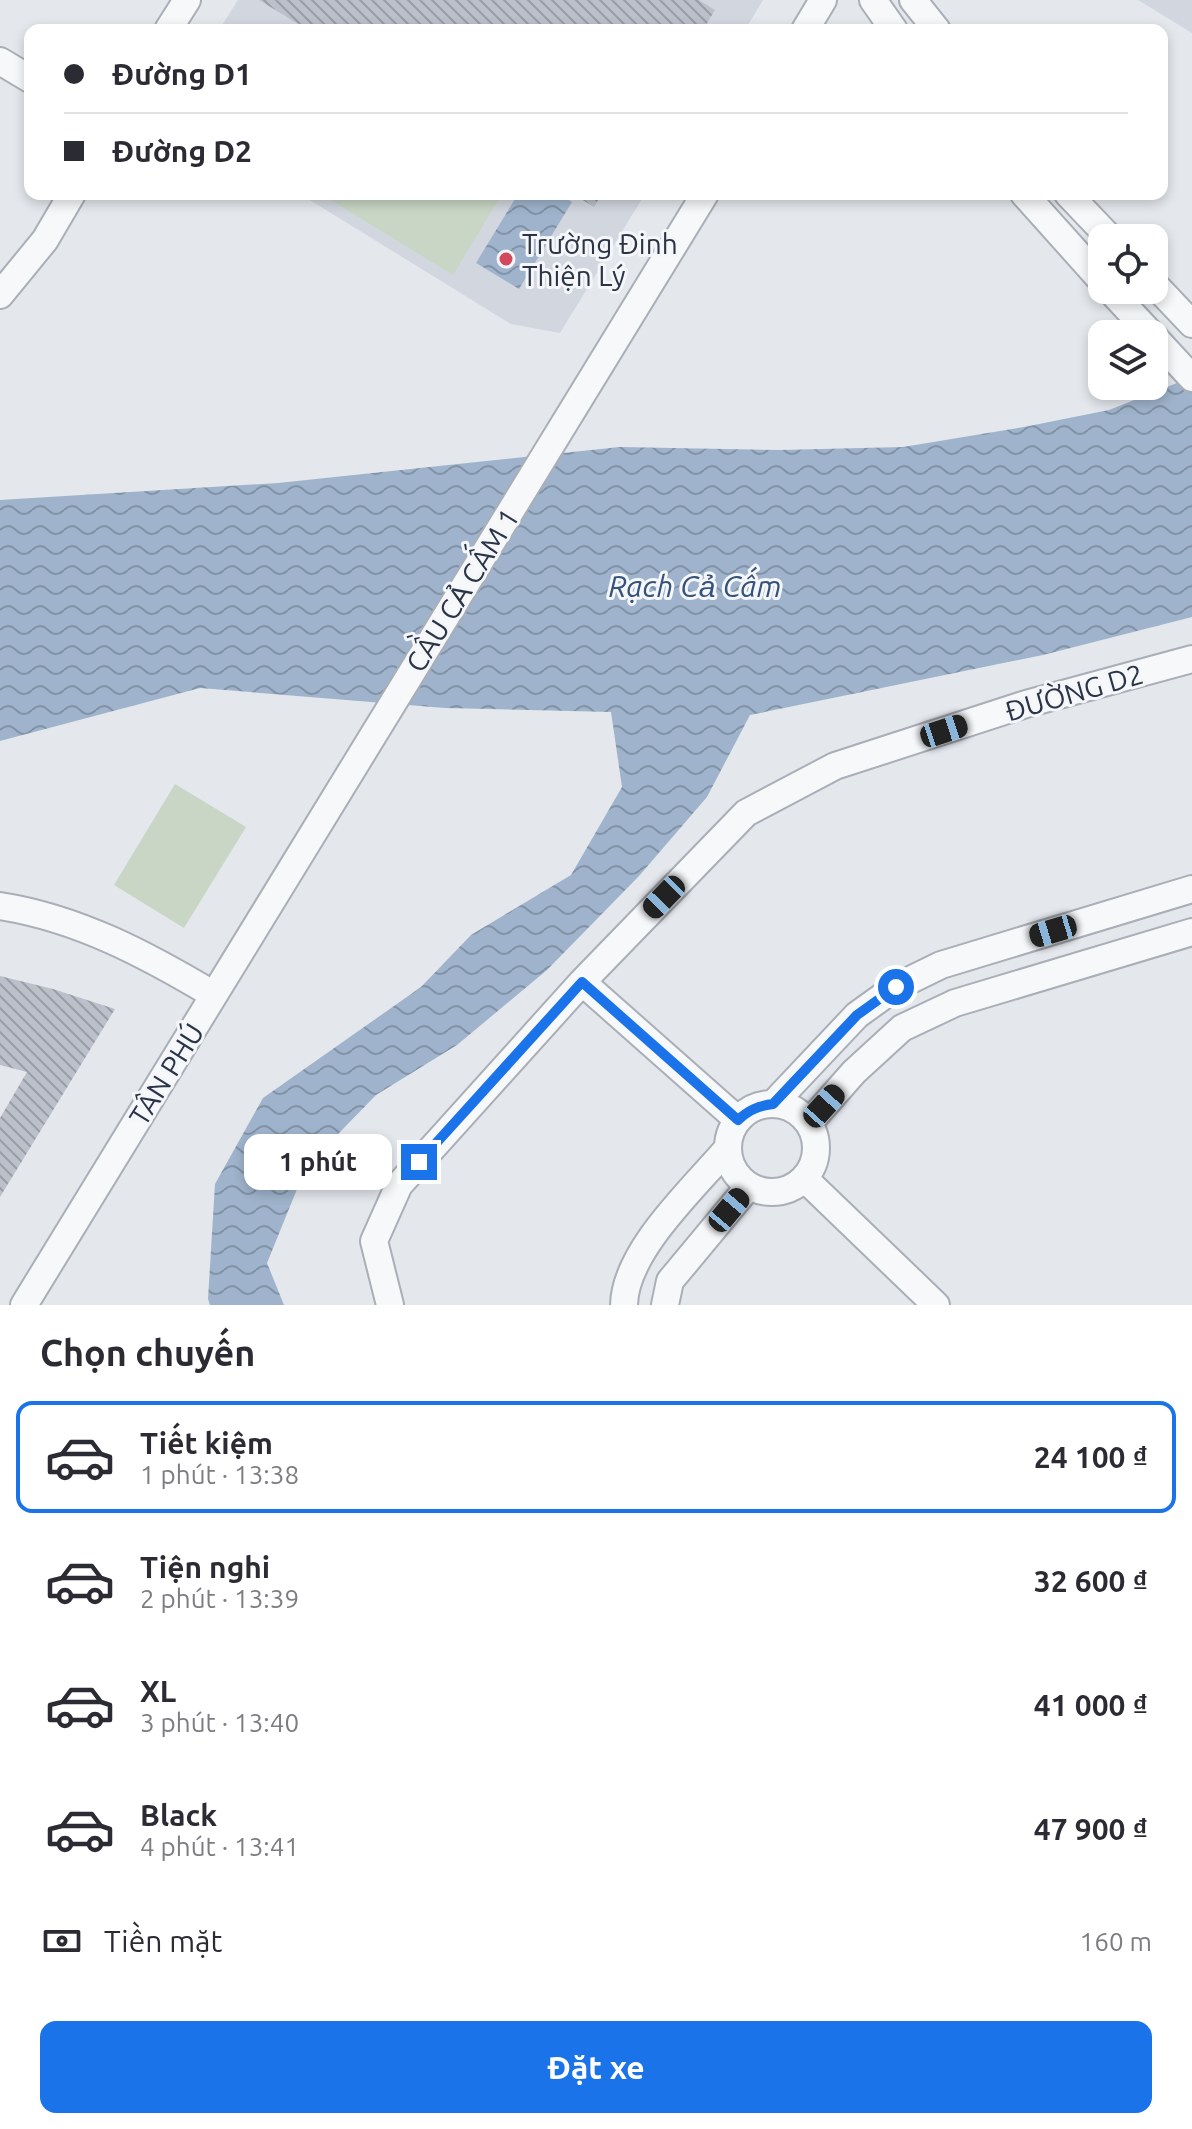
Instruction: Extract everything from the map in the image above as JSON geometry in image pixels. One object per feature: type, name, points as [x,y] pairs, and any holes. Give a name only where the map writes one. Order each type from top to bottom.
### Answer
[{"type":"street","points":[[172,24],[187,0]]},
{"type":"street","points":[[809,24],[823,0]]},
{"type":"street","points":[[873,0],[890,24]]},
{"type":"street","points":[[913,0],[932,24]]},
{"type":"street","points":[[0,61],[24,75]]},
{"type":"street","points":[[0,295],[45,240],[68,200]]},
{"type":"street","name":"CẦU CẢ CẤM 1","points":[[307,843],[701,200]]},
{"type":"street","points":[[1029,200],[1088,266]]},
{"type":"street","points":[[1074,200],[1097,224]]},
{"type":"street","points":[[1168,299],[1192,324]]},
{"type":"street","points":[[1123,304],[1137,320]]},
{"type":"street","points":[[1168,353],[1192,378]]},
{"type":"street","name":"ĐƯỜNG D2","points":[[390,1305],[374,1241],[399,1185],[582,982],[746,813],[835,766],[1026,704],[1192,659]]},
{"type":"street","name":"TÂN PHÚ","points":[[24,1305],[307,843]]},
{"type":"street","points":[[773,1104],[857,1015],[896,987],[941,965],[1192,889]]},
{"type":"street","points":[[0,906],[54,918],[95,932],[134,949],[214,995]]},
{"type":"street","points":[[809,1123],[854,1072],[902,1028],[955,1003],[1192,932]]},
{"type":"street","points":[[582,982],[738,1120]]},
{"type":"street","points":[[773,1104],[792,1109],[809,1123],[815,1137],[816,1152],[813,1167],[805,1179],[778,1193],[763,1192],[749,1186],[730,1163],[728,1148],[738,1120],[748,1111],[773,1104]]},
{"type":"street","points":[[624,1305],[624,1292],[639,1253],[728,1148]]},
{"type":"street","points":[[805,1179],[936,1305]]},
{"type":"street","points":[[665,1305],[670,1281],[749,1186]]},
{"type":"shaded area","points":[[238,0],[763,0],[749,24],[223,24]]},
{"type":"shaded area","points":[[1138,0],[1192,0],[1192,33]]},
{"type":"shaded area","name":"Trường Đinh Thiện Lý","points":[[310,200],[641,200],[560,333],[511,324]]},
{"type":"green space","points":[[331,200],[498,200],[453,275]]},
{"type":"green space","points":[[175,784],[246,827],[184,928],[114,885]]},
{"type":"water","points":[[514,200],[572,202],[519,289],[476,263]]},
{"type":"water","name":"Rạch Cả Cấm","points":[[1192,377],[1192,617],[1043,655],[750,715],[707,797],[639,876],[547,970],[457,1045],[376,1095],[306,1167],[267,1263],[284,1305],[210,1305],[215,1184],[263,1098],[421,987],[471,935],[571,875],[622,787],[611,712],[445,708],[200,688],[0,741],[0,500],[278,483],[620,447],[780,450],[903,447],[1109,410],[1134,400],[1168,400],[1168,387]]},
{"type":"building","points":[[259,0],[699,0],[715,10],[707,24],[298,24]]},
{"type":"building","points":[[583,200],[598,200],[594,207]]},
{"type":"building","points":[[0,976],[115,1009],[0,1197],[0,1118],[27,1072],[0,1065]]},
{"type":"place","name":"Trường Đinh Thiện Lý","points":[[506,259]]},
{"type":"route","points":[[419,1162],[582,982],[738,1120],[748,1111],[773,1104],[857,1015],[896,987]]}]
